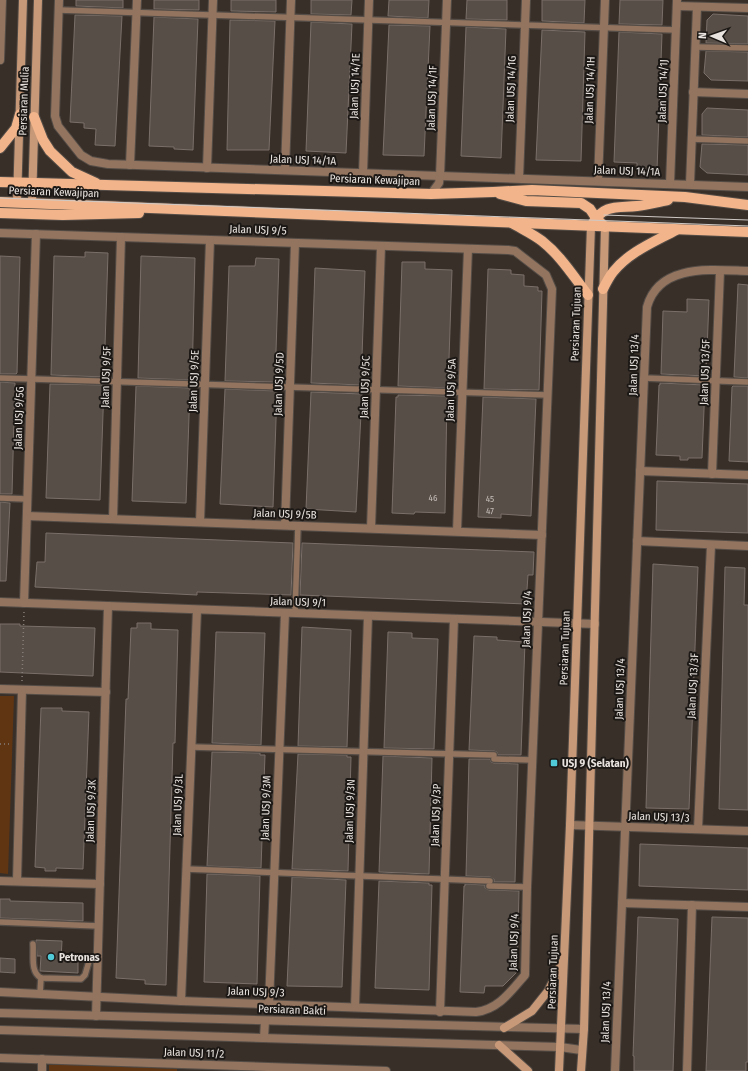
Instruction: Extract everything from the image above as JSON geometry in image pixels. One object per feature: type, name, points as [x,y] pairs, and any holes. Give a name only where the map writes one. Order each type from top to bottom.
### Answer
[{"type":"main road","name":"Persiaran Mulia","points":[[17,202],[23,0]]},
{"type":"main road","name":"Persiaran Mulia","points":[[32,203],[38,0]]},
{"type":"main road","points":[[0,148],[16,128],[20,114]]},
{"type":"main road","points":[[34,117],[43,140],[50,151],[72,172],[99,185]]},
{"type":"main road","name":"Persiaran Kewajipan","points":[[0,182],[431,194],[532,190],[685,197],[748,205]]},
{"type":"main road","points":[[493,192],[526,201],[581,203],[590,209],[593,222]]},
{"type":"main road","points":[[593,222],[604,210],[613,207],[638,206],[685,197]]},
{"type":"main road","name":"Persiaran Kewajipan","points":[[0,202],[510,223],[593,222],[605,227],[748,232]]},
{"type":"main road","name":"Persiaran Kewajipan","points":[[0,212],[63,215],[126,214],[179,209]]},
{"type":"main road","name":"Persiaran Tujuan","points":[[559,1071],[570,825],[588,295],[593,222]]},
{"type":"main road","points":[[510,223],[541,240],[566,264],[573,276],[588,295]]},
{"type":"main road","points":[[581,1071],[581,1050],[584,1029],[605,227]]},
{"type":"main road","points":[[604,289],[612,273],[624,262],[642,249],[678,230]]},
{"type":"main road","points":[[504,1028],[532,1010],[548,991],[564,958]]},
{"type":"main road","points":[[499,1045],[528,1071]]},
{"type":"street","points":[[0,60],[2,0]]},
{"type":"street","name":"Jalan USJ 14/1A","points":[[59,0],[55,116],[58,126],[81,155],[91,160],[108,164],[130,165],[748,187]]},
{"type":"street","points":[[130,165],[137,0]]},
{"type":"street","points":[[207,168],[213,0]]},
{"type":"street","points":[[285,170],[291,0]]},
{"type":"street","name":"Jalan USJ 14/1E","points":[[363,173],[369,0]]},
{"type":"street","name":"Jalan USJ 14/1F","points":[[431,194],[439,183],[440,176],[447,0]]},
{"type":"street","name":"Jalan USJ 14/1G","points":[[519,178],[526,0]]},
{"type":"street","name":"Jalan USJ 14/1H","points":[[598,181],[605,0]]},
{"type":"street","points":[[677,3],[697,7],[748,8]]},
{"type":"street","name":"Jalan USJ 14/1J","points":[[670,184],[677,3]]},
{"type":"street","points":[[690,184],[697,7]]},
{"type":"street","points":[[693,92],[748,94]]},
{"type":"street","name":"Jalan USJ 9/5","points":[[0,233],[515,251]]},
{"type":"street","name":"Jalan USJ 9/5G","points":[[24,603],[36,234]]},
{"type":"street","name":"Jalan USJ 9/5F","points":[[113,519],[121,237]]},
{"type":"street","name":"Jalan USJ 9/5E","points":[[200,522],[210,240]]},
{"type":"street","name":"Jalan USJ 9/5D","points":[[285,525],[295,243]]},
{"type":"street","name":"Jalan USJ 9/5C","points":[[370,528],[381,246]]},
{"type":"street","name":"Jalan USJ 9/5A","points":[[457,532],[468,249]]},
{"type":"street","name":"Jalan USJ 9/4","points":[[506,997],[525,975],[527,887],[552,289],[546,274],[515,251]]},
{"type":"street","points":[[720,270],[748,271]]},
{"type":"street","name":"Jalan USJ 13/4","points":[[615,1071],[647,308],[650,298],[655,290],[672,276],[693,271],[720,270]]},
{"type":"street","name":"Jalan USJ 13/5F","points":[[712,474],[720,270]]},
{"type":"street","points":[[640,471],[748,475]]},
{"type":"street","name":"Jalan USJ 9/5B","points":[[27,516],[542,535]]},
{"type":"street","points":[[637,541],[748,546]]},
{"type":"street","name":"Jalan USJ 13/3F","points":[[698,829],[711,545]]},
{"type":"street","name":"Jalan USJ 9/1","points":[[0,602],[595,624]]},
{"type":"street","name":"Jalan USJ 9/3K","points":[[96,1016],[108,606]]},
{"type":"street","name":"Jalan USJ 9/3L","points":[[181,1001],[197,610]]},
{"type":"street","name":"Jalan USJ 9/3M","points":[[269,1003],[285,613]]},
{"type":"street","name":"Jalan USJ 9/3N","points":[[355,1007],[368,616]]},
{"type":"street","name":"Jalan USJ 9/3P","points":[[440,1012],[454,619]]},
{"type":"street","points":[[0,689],[106,692]]},
{"type":"street","points":[[17,881],[22,690]]},
{"type":"street","name":"Jalan USJ 13/3","points":[[570,825],[748,831]]},
{"type":"street","points":[[0,881],[100,884]]},
{"type":"street","points":[[622,903],[748,907]]},
{"type":"street","points":[[687,1071],[692,905]]},
{"type":"street","name":"Jalan USJ 9/3","points":[[0,992],[181,1001],[269,1003],[440,1012],[485,1011],[498,1004],[506,997]]},
{"type":"street","name":"Persiaran Bakti","points":[[0,1013],[584,1029]]},
{"type":"street","points":[[264,1038],[265,1020]]},
{"type":"street","points":[[0,1030],[560,1047],[581,1050]]},
{"type":"street","name":"Jalan USJ 11/2","points":[[0,1058],[42,1059],[182,1068],[386,1071]]},
{"type":"street","points":[[42,1059],[42,1071]]},
{"type":"lane","points":[[59,10],[676,30]]},
{"type":"lane","points":[[695,47],[748,48]]},
{"type":"lane","points":[[692,139],[748,141]]},
{"type":"lane","points":[[0,378],[548,395]]},
{"type":"lane","points":[[644,378],[748,382]]},
{"type":"lane","points":[[0,498],[27,499]]},
{"type":"lane","points":[[295,613],[298,526]]},
{"type":"lane","points":[[192,747],[449,754],[532,760]]},
{"type":"lane","points":[[186,869],[445,880],[527,887]]},
{"type":"lane","points":[[0,922],[99,926]]},
{"type":"lane","points":[[33,944],[34,971],[37,976],[41,978],[81,979],[85,975],[90,958],[98,958]]},
{"type":"lane","points":[[40,994],[41,978]]},
{"type":"path","points":[[22,690],[24,603]]},
{"type":"path","points":[[0,744],[12,744]]},
{"type":"shaded area","points":[[0,696],[14,696],[8,874],[0,873]]},
{"type":"shaded area","points":[[49,1065],[177,1069],[177,1071],[49,1071]]},
{"type":"building","points":[[76,0],[123,0],[123,8],[76,6]]},
{"type":"building","points":[[154,0],[199,0],[199,10],[154,9]]},
{"type":"building","points":[[231,0],[276,0],[276,12],[231,11]]},
{"type":"building","points":[[311,0],[352,0],[351,15],[311,14]]},
{"type":"building","points":[[389,0],[429,0],[428,18],[388,16]]},
{"type":"building","points":[[467,0],[507,0],[507,20],[466,19]]},
{"type":"building","points":[[542,0],[585,0],[584,23],[542,21]]},
{"type":"building","points":[[620,0],[663,0],[662,25],[619,24]]},
{"type":"building","points":[[713,14],[748,16],[748,44],[706,43],[707,20]]},
{"type":"building","points":[[75,15],[122,16],[115,146],[95,145],[96,129],[84,128],[84,123],[70,122]]},
{"type":"building","points":[[154,17],[198,19],[193,150],[174,149],[174,147],[149,146]]},
{"type":"building","points":[[230,20],[275,21],[269,150],[227,150]]},
{"type":"building","points":[[311,22],[352,24],[346,153],[306,151]]},
{"type":"building","points":[[389,25],[430,26],[424,156],[383,155]]},
{"type":"building","points":[[466,27],[506,29],[501,158],[461,156]]},
{"type":"building","points":[[542,30],[585,32],[581,161],[536,160]]},
{"type":"building","points":[[619,32],[662,34],[657,170],[637,169],[637,163],[614,162]]},
{"type":"building","points":[[706,51],[748,52],[748,81],[711,80],[704,73]]},
{"type":"building","points":[[707,108],[748,110],[748,137],[702,135],[702,114]]},
{"type":"building","points":[[702,144],[748,145],[748,175],[707,173],[700,167]]},
{"type":"building","points":[[85,252],[108,253],[104,377],[51,375],[54,256],[85,257]]},
{"type":"building","points":[[0,256],[20,257],[16,374],[0,374]]},
{"type":"building","points":[[141,256],[195,258],[192,380],[138,378]]},
{"type":"building","points":[[256,258],[279,259],[275,382],[225,381],[229,266],[255,266]]},
{"type":"building","points":[[402,262],[425,262],[425,269],[452,270],[448,388],[398,386]]},
{"type":"building","points":[[315,268],[365,271],[361,385],[311,383]]},
{"type":"building","points":[[488,269],[511,270],[511,274],[524,275],[524,286],[538,287],[538,291],[542,291],[539,390],[484,389]]},
{"type":"building","points":[[738,284],[748,285],[748,378],[734,377]]},
{"type":"building","points":[[687,299],[709,300],[706,376],[661,374],[663,311],[687,312]]},
{"type":"building","points":[[0,382],[15,383],[12,494],[0,494]]},
{"type":"building","points":[[660,383],[705,385],[702,458],[688,458],[688,460],[680,460],[680,456],[656,455]]},
{"type":"building","points":[[50,384],[104,385],[100,500],[46,498]]},
{"type":"building","points":[[136,386],[190,388],[186,503],[132,501]]},
{"type":"building","points":[[733,386],[748,386],[748,462],[729,461]]},
{"type":"building","points":[[225,389],[277,391],[273,507],[220,504]]},
{"type":"building","points":[[311,392],[362,394],[356,512],[306,509]]},
{"type":"building","points":[[398,395],[447,396],[445,513],[392,513],[396,397],[398,397]]},
{"type":"building","points":[[483,397],[536,399],[531,516],[501,514],[501,518],[478,517]]},
{"type":"building","points":[[657,481],[748,484],[748,533],[656,530]]},
{"type":"building","points":[[0,502],[10,503],[6,581],[0,581]]},
{"type":"building","points":[[46,533],[293,543],[291,595],[197,592],[197,595],[35,587],[37,562],[45,562]]},
{"type":"building","points":[[302,543],[534,552],[533,575],[528,575],[526,604],[300,595]]},
{"type":"building","points":[[653,564],[698,567],[689,809],[646,808]]},
{"type":"building","points":[[725,567],[745,568],[744,605],[748,605],[748,810],[719,809]]},
{"type":"building","points":[[137,623],[151,623],[151,629],[178,630],[166,985],[145,984],[145,980],[116,978],[126,699],[128,699],[131,628],[137,628]]},
{"type":"building","points":[[0,624],[95,628],[93,676],[0,672]]},
{"type":"building","points":[[302,627],[351,630],[347,747],[298,746]]},
{"type":"building","points":[[216,632],[265,633],[261,745],[212,743]]},
{"type":"building","points":[[388,632],[412,633],[412,638],[438,639],[434,749],[384,748]]},
{"type":"building","points":[[474,636],[497,637],[497,640],[525,642],[521,755],[498,755],[497,752],[494,751],[469,750]]},
{"type":"building","points":[[41,708],[62,708],[62,711],[89,712],[83,869],[56,868],[56,871],[45,871],[45,868],[35,867]]},
{"type":"building","points":[[212,752],[260,753],[260,755],[265,755],[261,868],[207,866]]},
{"type":"building","points":[[298,754],[347,755],[347,757],[351,757],[348,871],[292,869]]},
{"type":"building","points":[[383,756],[432,758],[429,874],[379,872]]},
{"type":"building","points":[[469,759],[490,759],[491,762],[494,763],[518,764],[515,882],[494,882],[494,879],[490,877],[466,876]]},
{"type":"building","points":[[640,844],[748,848],[748,890],[639,886]]},
{"type":"building","points":[[207,874],[260,876],[257,984],[204,982]]},
{"type":"building","points":[[292,877],[346,880],[342,987],[287,986]]},
{"type":"building","points":[[379,881],[429,883],[429,885],[432,885],[429,990],[375,988]]},
{"type":"building","points":[[465,884],[485,885],[485,888],[489,890],[519,891],[517,972],[503,986],[485,986],[484,993],[460,992]]},
{"type":"building","points":[[0,899],[10,899],[10,901],[83,903],[83,921],[0,918]]},
{"type":"building","points":[[638,917],[678,919],[673,1071],[634,1071],[633,1056]]},
{"type":"building","points":[[712,917],[748,918],[748,1062],[746,1062],[746,1071],[706,1071]]},
{"type":"building","name":"Petronas","points":[[36,940],[62,941],[61,959],[78,960],[78,973],[40,971],[41,956],[37,956]]},
{"type":"building","points":[[0,958],[15,959],[15,973],[0,972]]},
{"type":"tram line","points":[[0,198],[748,226]]},
{"type":"tram line","points":[[604,215],[748,220]]},
{"type":"place","name":"USJ 9 (Selatan)","points":[[554,763]]},
{"type":"place","name":"Petronas","points":[[51,957]]}]
